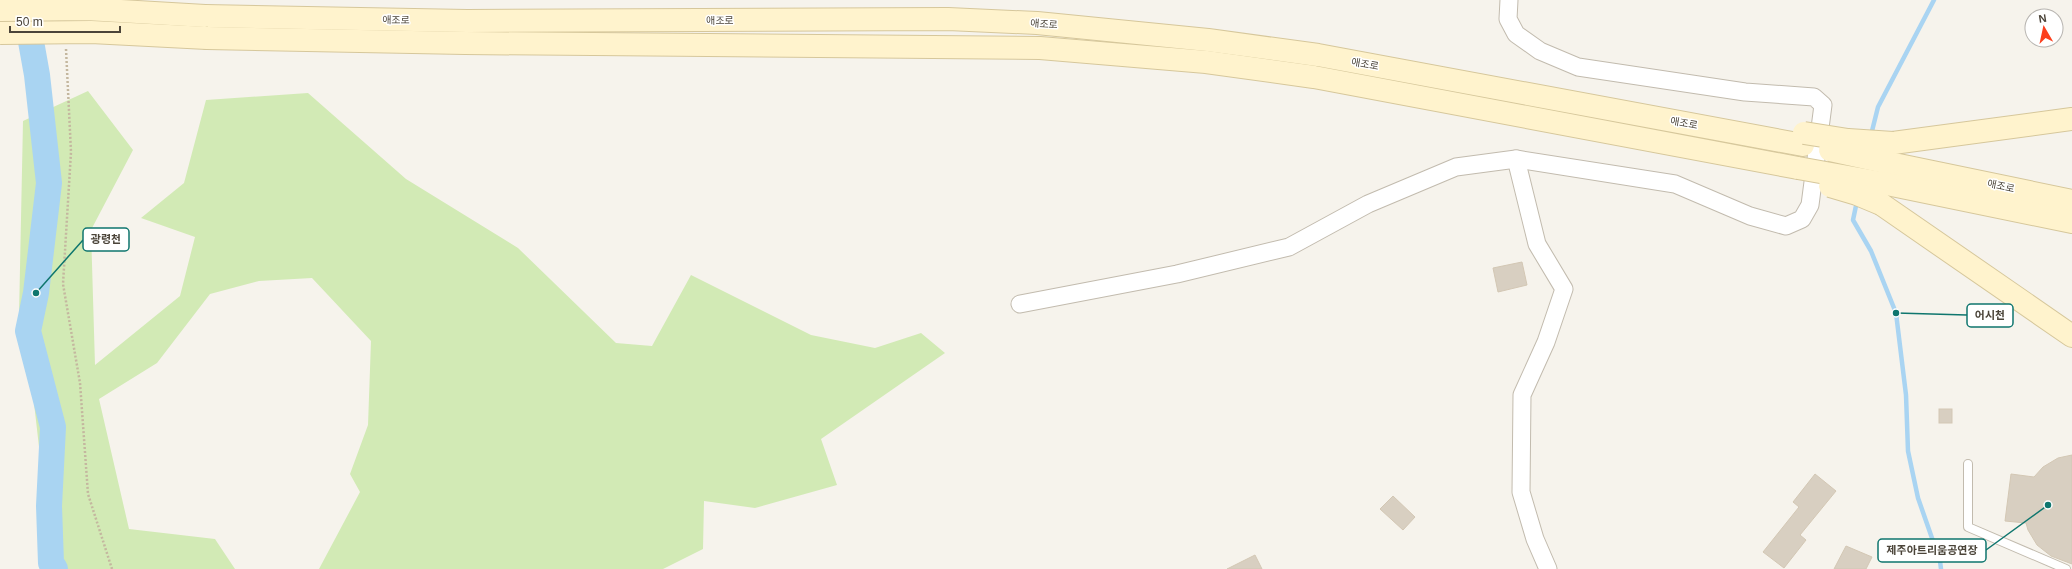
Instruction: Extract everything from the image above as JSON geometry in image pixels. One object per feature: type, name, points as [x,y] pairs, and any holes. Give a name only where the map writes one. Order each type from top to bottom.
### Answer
[{"type":"street","points":[[1020,304],[1177,274],[1289,247],[1368,204],[1456,167],[1516,159],[1675,184],[1750,216],[1786,226],[1802,220],[1810,205],[1823,105],[1814,98],[1745,92],[1578,67],[1540,51],[1516,34],[1508,19],[1508,0]]},
{"type":"street","name":"애조로","points":[[0,10],[87,9],[205,16],[467,21],[948,19],[1037,23],[1177,36],[1318,55],[1695,125],[1804,139],[1890,163],[2072,222]]},
{"type":"street","points":[[0,33],[91,32],[207,38],[473,43],[1040,48],[1206,62],[1314,77],[1716,152],[1797,171],[1882,204],[2072,336]]},
{"type":"street","points":[[1797,171],[1890,163],[2072,119]]},
{"type":"street","points":[[1516,159],[1537,244],[1564,289],[1546,342],[1522,395],[1521,492],[1535,539],[1548,569]]},
{"type":"street","name":"애조로","points":[[1890,163],[2072,201]]},
{"type":"lane","points":[[1968,464],[1968,527],[2066,569]]},
{"type":"path","points":[[66,49],[71,152],[63,284],[80,383],[88,494],[112,569]]},
{"type":"green space","points":[[88,91],[133,150],[91,230],[95,365],[180,296],[195,237],[141,218],[184,183],[206,100],[308,93],[406,179],[518,248],[616,343],[652,346],[691,275],[811,335],[875,348],[921,333],[945,353],[821,439],[837,485],[755,508],[704,501],[703,549],[663,569],[319,569],[360,492],[350,474],[368,425],[371,341],[312,278],[259,281],[210,294],[157,363],[99,399],[129,529],[215,539],[235,569],[53,569],[31,377],[19,317],[23,121]]},
{"type":"building","points":[[1522,262],[1527,285],[1498,292],[1493,268]]},
{"type":"building","points":[[1939,409],[1952,409],[1952,423],[1939,423]]},
{"type":"building","points":[[2072,455],[2072,564],[2051,556],[2037,545],[2028,530],[2026,523],[2005,521],[2011,474],[2034,477],[2043,467],[2058,458]]},
{"type":"building","points":[[1815,474],[1836,491],[1800,535],[1806,540],[1784,568],[1763,552],[1799,507],[1793,502]]},
{"type":"building","points":[[1393,496],[1415,517],[1403,530],[1380,509]]},
{"type":"building","points":[[1846,546],[1872,557],[1866,569],[1834,569]]},
{"type":"building","points":[[1255,555],[1262,569],[1227,569]]},
{"type":"waterway","points":[[1871,135],[1878,107],[1934,0]]},
{"type":"waterway","points":[[25,8],[37,75],[49,183],[36,293],[28,331],[53,427],[49,506],[51,563],[55,569]]},
{"type":"waterway","points":[[1857,201],[1853,220],[1871,251],[1896,313],[1906,395],[1908,451],[1918,498],[1940,561],[1941,569]]},
{"type":"place","name":"광령천","points":[[36,293]]},
{"type":"place","name":"어시천","points":[[1896,313]]},
{"type":"place","name":"제주아트리움공연장","points":[[2048,505]]}]
